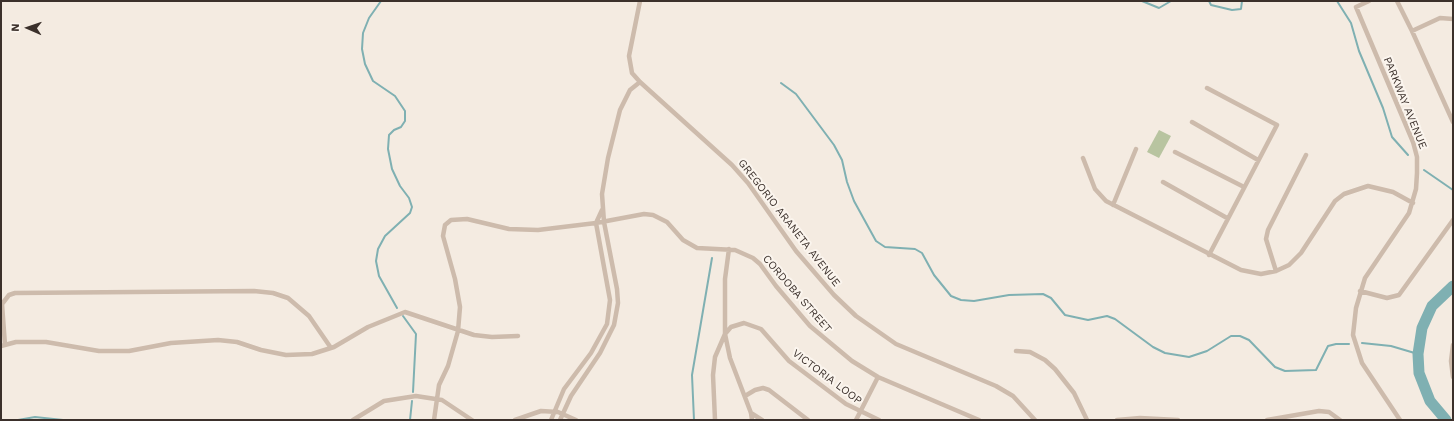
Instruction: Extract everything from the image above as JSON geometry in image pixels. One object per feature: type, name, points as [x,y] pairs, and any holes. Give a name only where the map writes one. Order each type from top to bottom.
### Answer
[{"type":"street","name":"GREGORIO ARANETA AVENUE","points":[[640,1],[631,40],[630,62],[632,73],[640,82],[732,164],[817,277],[856,316],[880,334],[896,344],[996,386],[1013,396],[1035,420]]},
{"type":"street","name":"PARKWAY AVENUE","points":[[1369,1],[1356,7],[1415,147],[1417,173],[1416,189],[1413,203],[1409,212],[1365,278],[1356,308],[1353,335],[1362,363],[1400,420]]},
{"type":"street","points":[[1397,1],[1452,118]]},
{"type":"street","points":[[1412,31],[1440,18],[1453,19]]},
{"type":"street","points":[[560,420],[562,414],[604,347],[614,325],[618,303],[617,289],[602,208],[604,177],[620,110],[630,90],[640,82]]},
{"type":"street","points":[[1207,88],[1277,125],[1209,255]]},
{"type":"street","points":[[1192,122],[1258,160]]},
{"type":"street","points":[[1113,205],[1136,149]]},
{"type":"street","points":[[1175,152],[1244,187]]},
{"type":"street","points":[[1276,271],[1266,239],[1268,230],[1306,155]]},
{"type":"street","points":[[1083,158],[1095,189],[1099,195],[1113,205],[1241,270],[1261,274],[1276,271],[1289,265],[1301,253],[1334,201],[1344,194],[1355,189],[1368,186],[1394,192],[1413,203]]},
{"type":"street","points":[[1163,182],[1227,218]]},
{"type":"street","points":[[551,420],[564,389],[591,353],[606,324],[610,300],[596,223],[602,208]]},
{"type":"street","name":"CORDOBA STREET","points":[[434,420],[439,385],[448,366],[458,331],[460,307],[455,279],[443,236],[444,225],[451,220],[467,219],[524,231],[604,222],[636,214],[653,215],[666,222],[692,246],[707,250],[729,249],[753,258],[760,264],[776,286],[810,326],[821,337],[852,361],[878,377],[979,420]]},
{"type":"street","points":[[1360,291],[1387,298],[1399,295],[1453,220]]},
{"type":"street","points":[[729,249],[725,279],[725,334],[730,358],[745,396],[752,420]]},
{"type":"street","points":[[331,348],[309,316],[288,298],[273,293],[254,291],[15,293],[9,295],[2,304],[3,346],[16,342],[46,342],[99,351],[129,351],[171,343],[218,340],[237,342],[261,350],[286,355],[312,354],[331,348],[368,327],[405,312],[458,331],[492,337],[518,336]]},
{"type":"street","name":"VICTORIA LOOP","points":[[725,334],[731,327],[744,323],[761,329],[800,371],[860,412],[878,420]]},
{"type":"street","points":[[715,420],[715,357],[725,334]]},
{"type":"street","points":[[1453,345],[1451,361],[1453,377]]},
{"type":"street","points":[[1016,351],[1030,352],[1045,360],[1055,368],[1074,393],[1087,420]]},
{"type":"street","points":[[856,420],[878,377]]},
{"type":"street","points":[[745,396],[755,390],[763,388],[769,390],[808,420]]},
{"type":"street","points":[[353,420],[384,401],[410,396],[436,398],[458,410],[472,420]]},
{"type":"street","points":[[1267,420],[1319,410],[1329,412],[1340,420]]},
{"type":"street","points":[[516,420],[533,413],[554,412],[576,420]]},
{"type":"street","points":[[751,413],[762,420]]},
{"type":"street","points":[[1117,420],[1135,418],[1178,420]]},
{"type":"green space","points":[[1159,130],[1171,136],[1159,158],[1147,152]]},
{"type":"waterway","points":[[381,1],[369,18],[363,33],[362,49],[365,64],[373,81],[395,96],[405,111],[405,121],[401,127],[394,130],[389,135],[388,149],[392,169],[400,186],[409,198],[412,207],[410,213],[385,236],[378,249],[376,261],[379,276],[397,308]]},
{"type":"waterway","points":[[1142,1],[1159,8],[1171,1]]},
{"type":"waterway","points":[[1209,1],[1211,5],[1232,10],[1241,9],[1242,1]]},
{"type":"waterway","points":[[1337,1],[1351,23],[1359,51],[1383,108],[1392,137],[1408,155]]},
{"type":"waterway","points":[[781,83],[796,94],[834,145],[842,160],[847,182],[854,201],[876,241],[885,247],[915,249],[922,253],[934,275],[951,296],[961,300],[974,301],[1009,295],[1043,294],[1051,298],[1065,315],[1088,320],[1107,316],[1115,319],[1153,347],[1165,353],[1189,357],[1207,351],[1231,336],[1240,336],[1249,340],[1275,367],[1285,371],[1316,370],[1328,346],[1336,344],[1349,344]]},
{"type":"waterway","points":[[1424,170],[1453,190]]},
{"type":"waterway","points":[[694,420],[692,375],[712,258]]},
{"type":"waterway","points":[[1446,420],[1430,401],[1419,373],[1418,354],[1422,328],[1432,306],[1453,286]]},
{"type":"waterway","points":[[403,316],[416,334],[413,392]]},
{"type":"waterway","points":[[1362,343],[1391,346],[1418,354]]},
{"type":"waterway","points":[[410,420],[412,401]]},
{"type":"waterway","points":[[18,420],[35,417],[63,420]]}]
